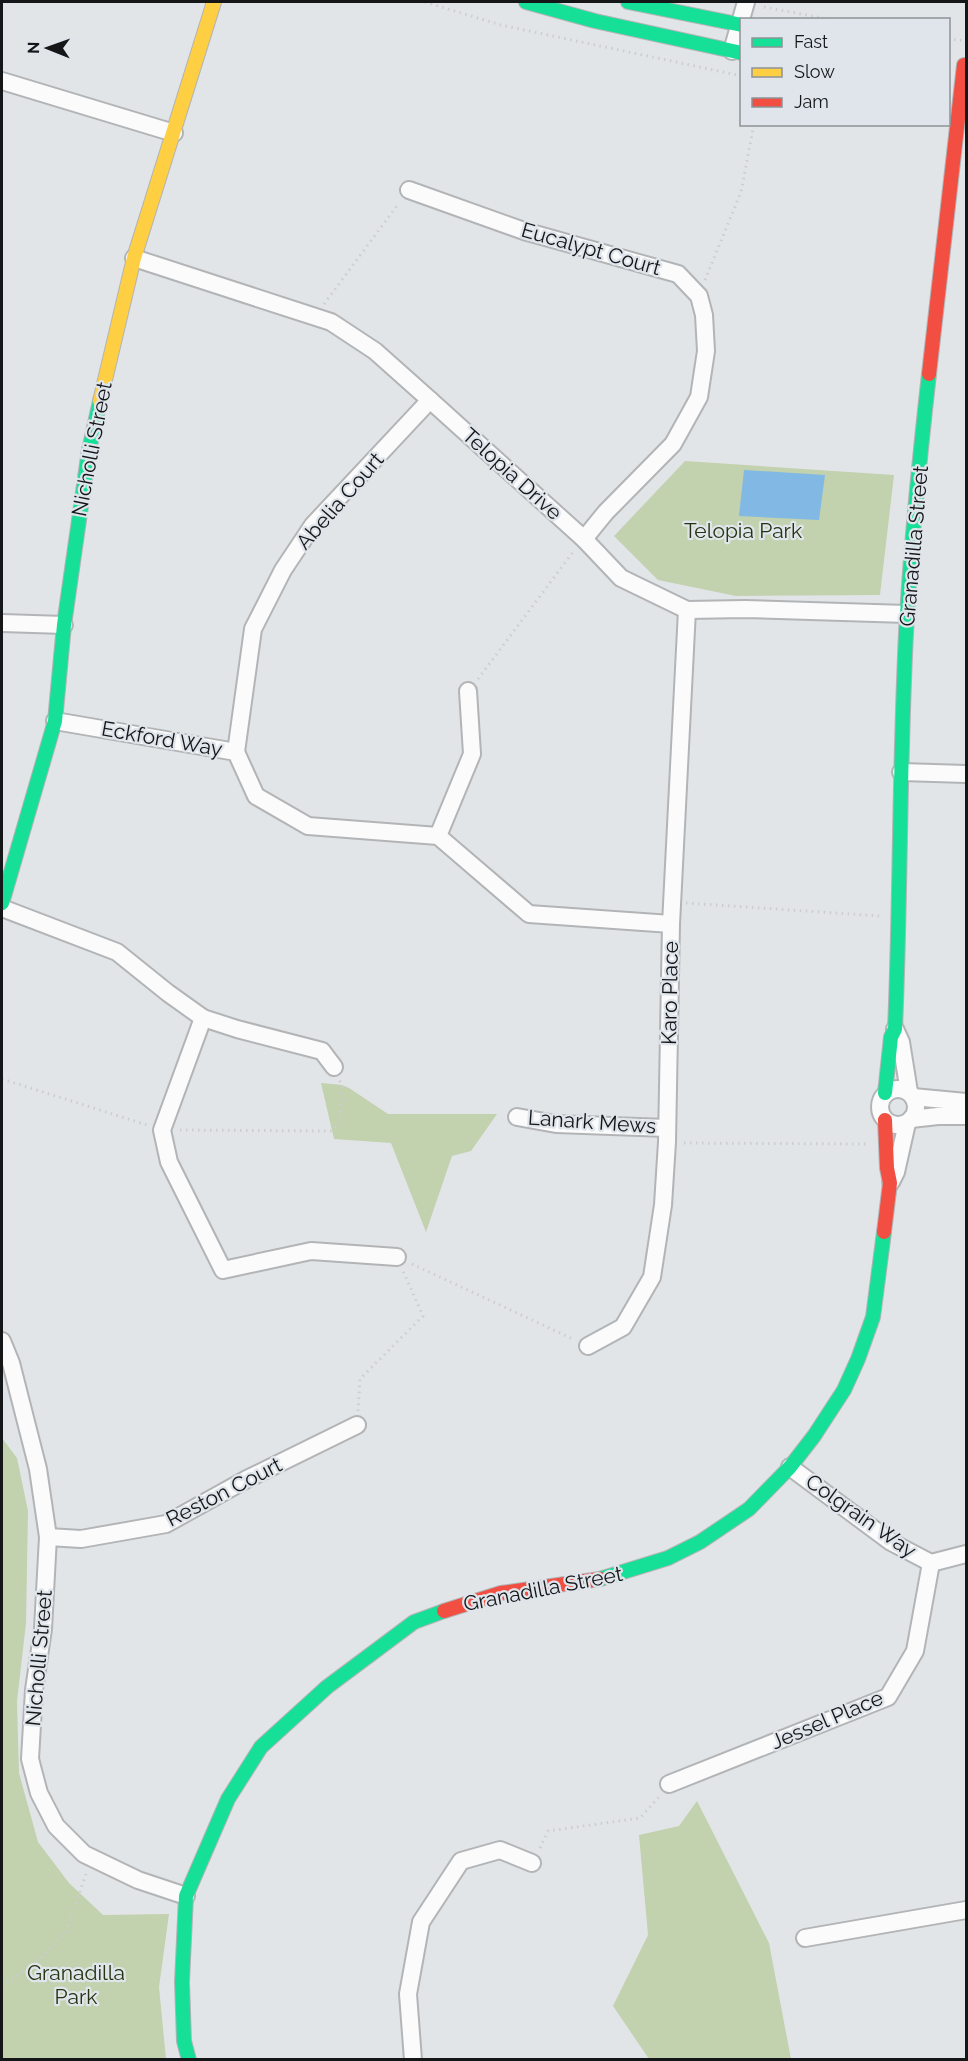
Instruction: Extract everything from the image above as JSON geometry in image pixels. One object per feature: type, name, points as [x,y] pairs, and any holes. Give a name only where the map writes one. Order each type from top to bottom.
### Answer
[{"type":"street","name":"Nicholli Street","points":[[2,906],[55,721],[64,626],[89,450],[134,258],[214,2]]},
{"type":"street","points":[[526,2],[595,21],[737,52],[740,25],[628,2]]},
{"type":"street","points":[[742,18],[746,2]]},
{"type":"street","points":[[950,62],[965,65]]},
{"type":"street","name":"Granadilla Street","points":[[885,1093],[891,1037],[895,1029],[907,614],[927,393],[959,88],[965,65]]},
{"type":"street","points":[[2,81],[174,133]]},
{"type":"street","name":"Eucalypt Court","points":[[409,190],[524,231],[678,274],[699,296]]},
{"type":"street","name":"Telopia Drive","points":[[134,258],[331,322],[375,351],[584,539],[621,578],[687,610],[745,609],[907,614]]},
{"type":"street","points":[[584,539],[606,512],[673,444],[699,398],[706,351],[704,315],[699,296]]},
{"type":"street","name":"Abelia Court","points":[[236,752],[254,629],[283,570],[313,525],[430,400]]},
{"type":"street","name":"Karo Place","points":[[588,1346],[623,1327],[652,1277],[663,1205],[667,1135],[671,924],[687,610]]},
{"type":"street","points":[[2,623],[64,626]]},
{"type":"street","points":[[468,692],[472,754],[438,836],[529,914],[671,924]]},
{"type":"street","name":"Eckford Way","points":[[55,721],[236,752],[256,796],[308,826],[438,836]]},
{"type":"street","points":[[901,772],[966,774]]},
{"type":"street","points":[[2,906],[117,952],[203,1018],[322,1051],[334,1067]]},
{"type":"street","points":[[203,1018],[162,1130],[169,1162],[223,1270],[311,1251],[397,1257]]},
{"type":"street","name":"Granadilla Street","points":[[895,1029],[902,1042],[911,1094]]},
{"type":"street","points":[[966,1102],[911,1094],[897,1088],[885,1093],[879,1108],[885,1120],[894,1125],[909,1121],[966,1116]]},
{"type":"street","points":[[909,1121],[916,1108],[911,1094]]},
{"type":"street","name":"Lanark Mews","points":[[517,1117],[556,1124],[667,1135]]},
{"type":"street","name":"Granadilla Street","points":[[189,2060],[184,2042],[182,1994],[186,1896],[228,1799],[261,1747],[327,1687],[414,1622],[468,1602],[501,1593],[609,1578],[668,1558],[700,1542],[749,1509],[790,1467],[844,1390],[873,1317],[890,1183],[887,1168],[885,1120]]},
{"type":"street","name":"Granadilla Street","points":[[890,1183],[896,1172],[909,1121]]},
{"type":"street","name":"Nicholli Street","points":[[2,1341],[11,1363],[38,1469],[48,1537],[43,1629],[34,1690],[30,1760],[39,1793],[56,1826],[84,1854],[138,1880],[186,1896]]},
{"type":"street","name":"Reston Court","points":[[48,1537],[81,1539],[166,1524],[247,1479],[357,1425]]},
{"type":"street","name":"Colgrain Way","points":[[790,1467],[891,1542],[931,1563],[966,1554]]},
{"type":"street","name":"Jessel Place","points":[[669,1784],[888,1697],[915,1651],[931,1563]]},
{"type":"street","points":[[413,2060],[408,1994],[421,1922],[460,1861],[500,1850],[532,1863]]},
{"type":"street","points":[[805,1938],[966,1910]]},
{"type":"path","points":[[425,2],[501,25],[740,76]]},
{"type":"path","points":[[764,8],[821,18]]},
{"type":"path","points":[[950,39],[966,41]]},
{"type":"path","points":[[699,296],[741,192],[754,126]]},
{"type":"path","points":[[314,317],[409,190]]},
{"type":"path","points":[[468,692],[584,539]]},
{"type":"path","points":[[673,902],[900,918]]},
{"type":"path","points":[[2,1079],[162,1130],[332,1131],[340,1120],[342,1085],[334,1067]]},
{"type":"path","points":[[667,1135],[886,1144]]},
{"type":"path","points":[[397,1257],[588,1346]]},
{"type":"path","points":[[357,1425],[360,1379],[423,1316],[397,1257]]},
{"type":"path","points":[[532,1863],[548,1831],[640,1818],[669,1784]]},
{"type":"path","points":[[2,1986],[38,1961],[68,1930],[86,1874]]},
{"type":"green space","name":"Telopia Park","points":[[685,461],[894,475],[880,595],[736,596],[658,580],[614,536]]},
{"type":"green space","points":[[321,1083],[349,1088],[388,1114],[497,1114],[471,1151],[452,1156],[426,1232],[391,1143],[334,1139]]},
{"type":"green space","name":"Granadilla Park","points":[[2,1438],[17,1458],[28,1511],[26,1623],[17,1701],[19,1773],[38,1842],[69,1883],[103,1915],[169,1914],[159,1987],[166,2059],[2,2059]]},
{"type":"green space","points":[[697,1801],[769,1943],[791,2059],[649,2059],[613,2006],[648,1935],[639,1835],[679,1826]]},
{"type":"water","points":[[744,470],[825,475],[819,520],[739,516]]},
{"type":"traffic: fast","points":[[526,2],[595,21],[740,53]]},
{"type":"traffic: fast","points":[[628,2],[740,25]]},
{"type":"traffic: fast","points":[[885,1093],[891,1037],[895,1029],[907,615],[916,494],[929,374]]},
{"type":"traffic: fast","points":[[2,903],[55,721],[64,625],[89,450],[100,401]]},
{"type":"traffic: fast","points":[[600,1579],[668,1558],[700,1542],[749,1509],[790,1467],[814,1436],[844,1390],[858,1359],[873,1317],[884,1232]]},
{"type":"traffic: fast","points":[[189,2060],[184,2041],[182,1982],[186,1896],[228,1799],[261,1747],[327,1687],[414,1622],[444,1611]]},
{"type":"traffic: slow","points":[[100,401],[134,258],[214,2]]},
{"type":"traffic: jam","points":[[929,374],[964,65]]},
{"type":"traffic: jam","points":[[884,1232],[890,1183],[887,1168],[885,1120]]},
{"type":"traffic: jam","points":[[444,1611],[501,1593],[600,1579]]}]
